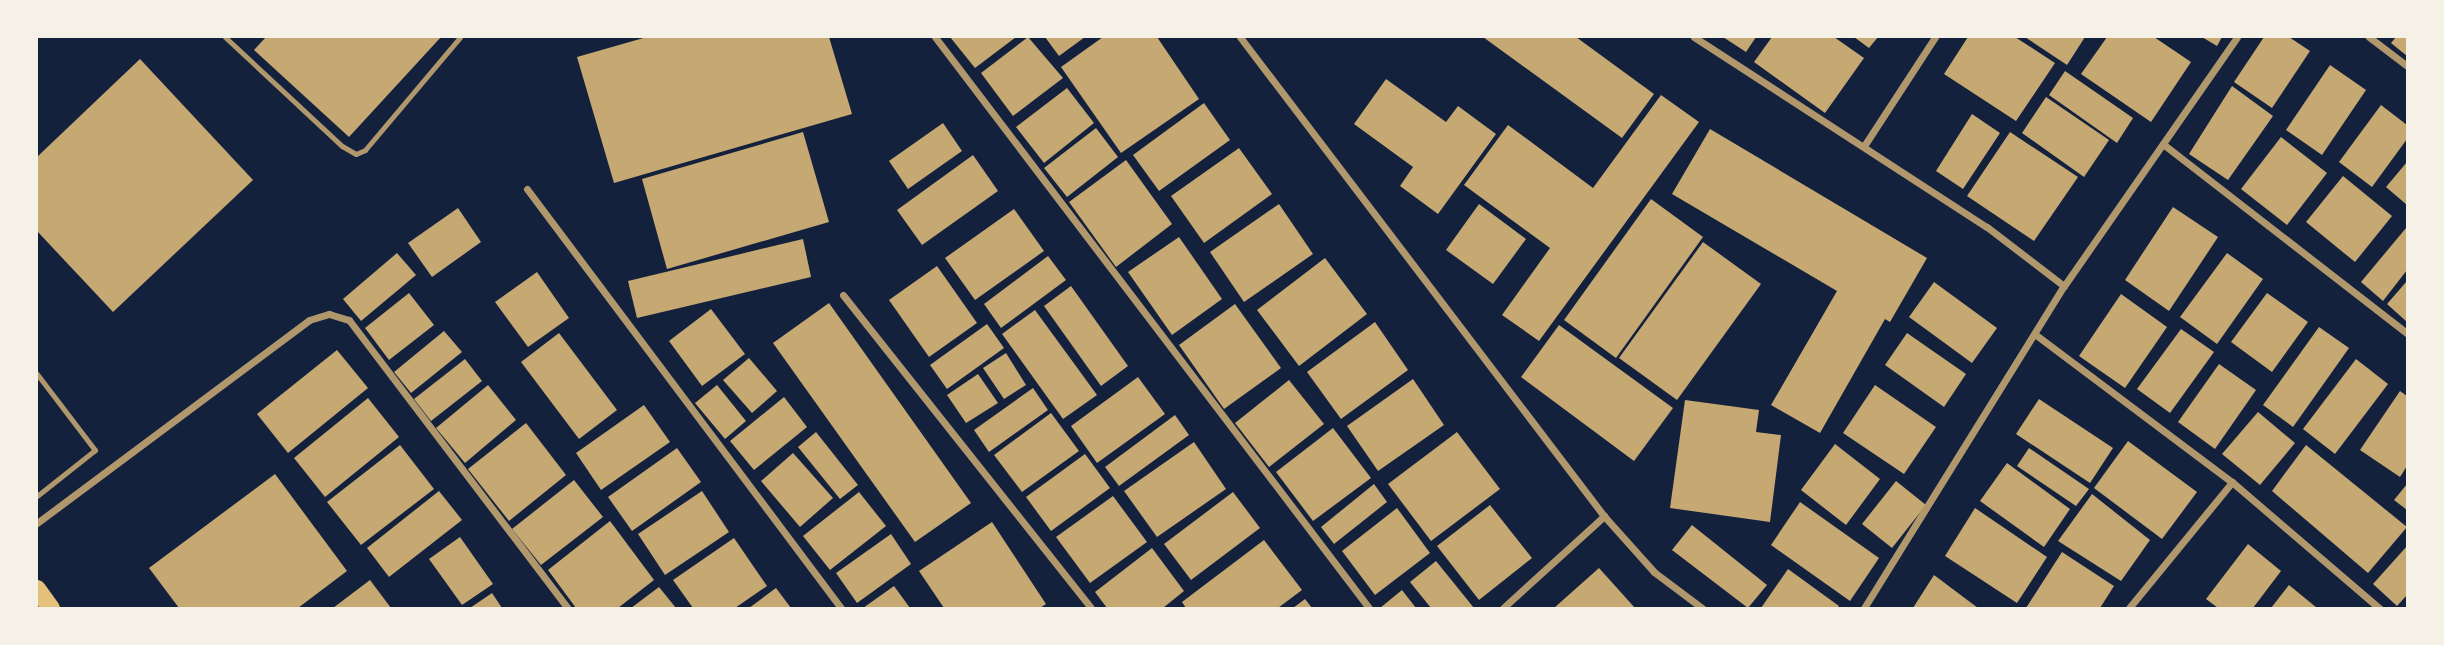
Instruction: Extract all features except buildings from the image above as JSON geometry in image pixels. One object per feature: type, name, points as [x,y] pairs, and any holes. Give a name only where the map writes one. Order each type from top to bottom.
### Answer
[{"type":"main road","points":[[37,589],[51,608]]},
{"type":"street","points":[[935,37],[1369,608]]},
{"type":"street","points":[[1240,37],[1604,516],[1654,572],[1702,608]]},
{"type":"street","points":[[1694,37],[1987,227],[2064,286]]},
{"type":"street","points":[[1864,146],[1935,37]]},
{"type":"street","points":[[1864,608],[2064,286],[2237,37]]},
{"type":"street","points":[[2369,37],[2407,66]]},
{"type":"street","points":[[2163,144],[2407,333]]},
{"type":"street","points":[[527,189],[841,608]]},
{"type":"street","points":[[843,295],[1091,608]]},
{"type":"street","points":[[37,523],[309,320],[329,314],[349,320],[568,608]]},
{"type":"street","points":[[2036,335],[2232,482],[2379,608]]},
{"type":"street","points":[[2129,608],[2232,482]]},
{"type":"street","points":[[1503,608],[1604,516]]},
{"type":"lane","points":[[225,37],[342,146],[356,154],[365,150],[460,37]]},
{"type":"lane","points":[[37,374],[95,450],[37,496]]}]
